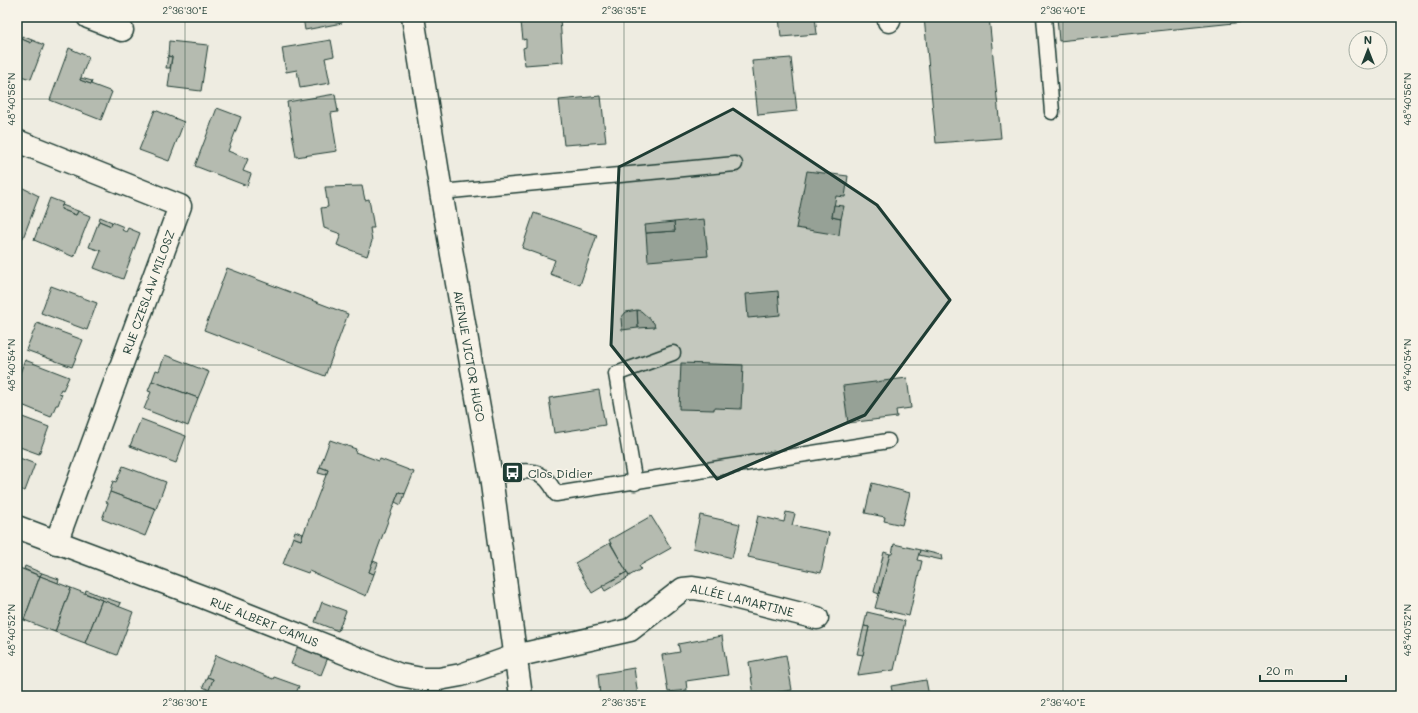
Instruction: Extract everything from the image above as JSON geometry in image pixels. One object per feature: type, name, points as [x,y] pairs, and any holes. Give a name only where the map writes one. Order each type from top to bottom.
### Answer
[{"type":"street","points":[[88,17],[122,30]]},
{"type":"street","name":"AVENUE VICTOR HUGO","points":[[413,17],[441,192],[491,477],[521,696]]},
{"type":"street","name":"RUE CZESLAW MILOSZ","points":[[17,141],[180,206],[56,543]]},
{"type":"street","name":"RUE ALBERT CAMUS","points":[[17,527],[56,543],[203,597],[400,674],[422,679],[438,679],[461,674],[515,656]]},
{"type":"street","name":"ALLÉE LAMARTINE","points":[[515,656],[630,630],[683,589],[693,588],[817,618]]},
{"type":"lane","points":[[1044,17],[1052,112]]},
{"type":"lane","points":[[441,192],[736,164]]},
{"type":"lane","points":[[635,483],[616,374],[673,353]]},
{"type":"lane","points":[[491,477],[529,470],[537,472],[544,475],[556,494],[635,483],[888,442]]},
{"type":"highlighted area","points":[[733,109],[877,205],[950,300],[865,415],[717,479],[611,345],[619,167]]},
{"type":"building","points":[[303,17],[341,17],[342,23],[305,30]]},
{"type":"building","points":[[779,17],[815,17],[817,34],[781,37]]},
{"type":"building","points":[[924,17],[989,17],[1001,138],[936,143]]},
{"type":"building","points":[[1057,17],[1243,17],[1244,22],[1059,41]]},
{"type":"building","points":[[560,18],[563,62],[525,65],[523,48],[526,47],[526,39],[523,40],[521,22]]},
{"type":"building","points":[[22,36],[32,40],[31,43],[21,39]]},
{"type":"building","points":[[17,37],[31,43],[32,40],[44,45],[31,79],[17,75]]},
{"type":"building","points":[[331,40],[334,56],[325,58],[330,83],[300,88],[297,70],[286,72],[282,48]]},
{"type":"building","points":[[169,41],[208,45],[201,91],[168,87],[172,57],[168,56]]},
{"type":"building","points":[[69,48],[89,57],[80,80],[112,92],[101,120],[50,100]]},
{"type":"building","points":[[168,56],[172,57],[170,68],[166,68]]},
{"type":"building","points":[[791,58],[797,111],[758,115],[752,61]]},
{"type":"building","points":[[81,78],[92,81],[91,84],[80,80]]},
{"type":"building","points":[[335,94],[338,112],[331,113],[337,151],[296,157],[287,102]]},
{"type":"building","points":[[601,96],[606,142],[564,145],[559,100]]},
{"type":"building","points":[[217,108],[241,117],[228,151],[248,159],[243,171],[251,174],[247,186],[195,166]]},
{"type":"building","points":[[155,110],[184,122],[169,161],[139,150]]},
{"type":"building","points":[[807,171],[848,176],[845,197],[836,196],[832,217],[841,219],[839,235],[796,228]]},
{"type":"building","points":[[17,185],[39,196],[23,238],[17,235]]},
{"type":"building","points":[[362,186],[365,200],[369,199],[374,228],[370,228],[372,241],[367,256],[337,245],[341,234],[324,228],[321,208],[328,207],[325,187]]},
{"type":"building","points":[[50,198],[63,203],[61,209],[76,215],[78,211],[90,216],[74,257],[34,240]]},
{"type":"building","points":[[62,205],[78,211],[76,215],[61,209]]},
{"type":"building","points":[[834,205],[844,206],[841,219],[832,217]]},
{"type":"building","points":[[534,213],[597,235],[580,285],[550,274],[555,260],[522,248]]},
{"type":"building","points":[[100,217],[112,222],[111,226],[99,221]]},
{"type":"building","points":[[704,219],[708,256],[648,261],[646,233],[675,231],[674,222]]},
{"type":"building","points":[[99,221],[111,226],[112,222],[124,227],[122,230],[126,232],[128,228],[140,233],[123,279],[94,268],[101,251],[89,247]]},
{"type":"building","points":[[674,222],[675,231],[646,233],[645,225]]},
{"type":"building","points":[[227,268],[348,314],[325,376],[204,330]]},
{"type":"building","points":[[51,286],[97,303],[87,330],[41,313]]},
{"type":"building","points":[[778,291],[780,315],[748,318],[746,294]]},
{"type":"building","points":[[637,310],[641,311],[654,323],[655,327],[638,328]]},
{"type":"building","points":[[637,310],[638,328],[622,330],[621,318],[626,312]]},
{"type":"building","points":[[37,323],[83,340],[72,367],[26,350]]},
{"type":"building","points":[[165,355],[209,372],[198,398],[152,381],[156,370],[159,371]]},
{"type":"building","points":[[25,360],[69,377],[63,390],[61,389],[59,393],[62,394],[51,417],[17,403],[17,381]]},
{"type":"building","points":[[681,363],[743,365],[741,409],[679,409]]},
{"type":"building","points":[[907,378],[911,408],[896,410],[897,417],[848,423],[843,386]]},
{"type":"building","points":[[152,381],[198,398],[188,426],[144,409],[151,392],[148,391]]},
{"type":"building","points":[[599,390],[605,425],[554,433],[549,398]]},
{"type":"building","points":[[17,415],[49,427],[39,454],[17,446]]},
{"type":"building","points":[[141,419],[186,436],[176,463],[130,446]]},
{"type":"building","points":[[330,440],[356,449],[355,452],[379,461],[380,459],[414,472],[405,494],[399,492],[395,502],[369,572],[374,574],[366,596],[309,571],[308,573],[283,564],[293,537],[301,540],[328,470],[320,467]]},
{"type":"building","points":[[17,457],[35,464],[25,491],[17,488]]},
{"type":"building","points":[[123,466],[166,482],[156,509],[110,492],[113,481],[116,482]]},
{"type":"building","points":[[320,467],[328,470],[326,475],[318,473]]},
{"type":"building","points":[[872,483],[910,493],[902,525],[884,521],[885,517],[865,513]]},
{"type":"building","points":[[110,492],[156,509],[145,536],[102,519],[108,503],[106,502]]},
{"type":"building","points":[[399,492],[405,494],[401,505],[395,502]]},
{"type":"building","points":[[786,512],[795,514],[792,525],[829,533],[821,573],[748,557],[758,516],[784,522]]},
{"type":"building","points":[[700,515],[740,524],[732,558],[693,548]]},
{"type":"building","points":[[651,516],[671,548],[639,566],[641,569],[629,576],[609,540]]},
{"type":"building","points":[[295,531],[303,534],[301,540],[293,537]]},
{"type":"building","points":[[610,543],[627,572],[592,593],[575,563]]},
{"type":"building","points":[[894,544],[920,550],[917,560],[922,561],[909,616],[875,608]]},
{"type":"building","points":[[920,550],[941,555],[942,560],[919,555]]},
{"type":"building","points":[[884,552],[890,554],[879,594],[874,592]]},
{"type":"building","points":[[373,561],[378,563],[374,574],[369,572]]},
{"type":"building","points":[[25,566],[42,573],[40,576],[24,569]]},
{"type":"building","points":[[17,567],[40,576],[24,620],[17,617]]},
{"type":"building","points":[[627,572],[629,577],[605,591],[602,586]]},
{"type":"building","points":[[42,573],[59,579],[58,583],[40,576]]},
{"type":"building","points":[[40,576],[71,588],[55,632],[24,620]]},
{"type":"building","points":[[71,588],[102,600],[85,643],[55,632]]},
{"type":"building","points":[[86,590],[103,597],[102,600],[85,593]]},
{"type":"building","points":[[103,597],[121,603],[119,607],[102,600]]},
{"type":"building","points":[[102,600],[133,612],[117,655],[85,643]]},
{"type":"building","points":[[322,602],[346,611],[338,631],[315,622]]},
{"type":"building","points":[[867,612],[905,621],[894,670],[858,675],[869,627],[864,626]]},
{"type":"building","points":[[864,626],[869,627],[863,655],[857,654]]},
{"type":"building","points":[[722,636],[728,675],[686,681],[687,690],[668,692],[662,655],[680,652],[678,644]]},
{"type":"building","points":[[299,643],[329,655],[321,675],[291,664]]},
{"type":"building","points":[[216,655],[273,679],[274,677],[299,686],[295,696],[206,696],[213,679],[207,677]]},
{"type":"building","points":[[786,655],[792,690],[754,696],[749,662]]},
{"type":"building","points":[[634,668],[638,696],[600,696],[598,674]]},
{"type":"building","points":[[207,677],[213,679],[209,690],[203,687]]},
{"type":"building","points":[[926,680],[929,696],[893,696],[891,686]]},
{"type":"place","name":"Clos Didier","points":[[513,473]]}]
